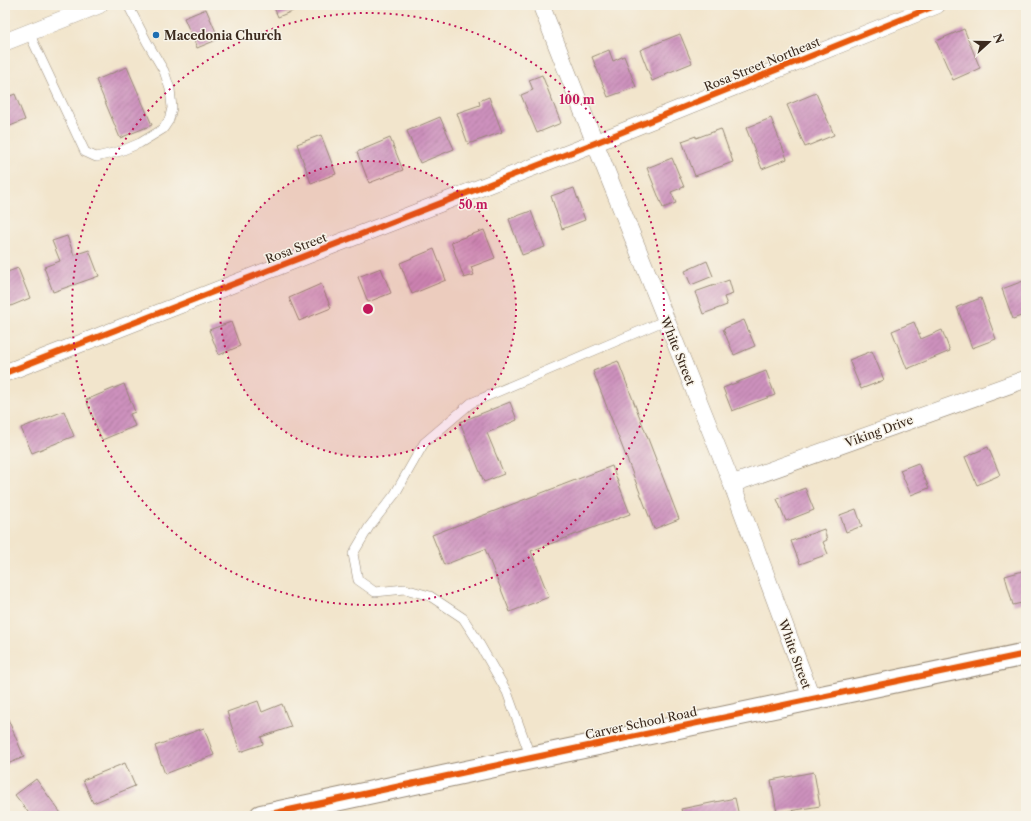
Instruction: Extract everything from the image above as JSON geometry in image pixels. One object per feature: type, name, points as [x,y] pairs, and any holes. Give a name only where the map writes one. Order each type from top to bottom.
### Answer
[{"type":"main road","name":"Carver School Road","points":[[261,816],[1026,654]]},
{"type":"street","points":[[5,42],[99,5]]},
{"type":"street","name":"White Street","points":[[541,5],[595,144],[732,484],[812,699]]},
{"type":"street","name":"Rosa Street Northeast","points":[[595,144],[937,5]]},
{"type":"street","name":"Rosa Street","points":[[5,374],[595,144]]},
{"type":"street","name":"Viking Drive","points":[[732,484],[1026,379]]},
{"type":"lane","points":[[29,33],[85,152],[96,157],[121,151],[140,143],[163,129],[169,120],[172,108],[170,88],[164,71],[128,5]]},
{"type":"lane","points":[[531,758],[507,692],[463,618],[430,596],[405,589],[375,592],[358,580],[353,554],[369,527],[395,494],[424,443],[471,403],[666,320]]},
{"type":"building","points":[[273,5],[307,5],[278,17]]},
{"type":"building","points":[[206,9],[219,39],[197,48],[184,18]]},
{"type":"building","points":[[964,29],[980,68],[953,80],[936,41]]},
{"type":"building","points":[[680,34],[692,63],[652,81],[640,50]]},
{"type":"building","points":[[609,50],[613,61],[624,56],[636,87],[608,97],[592,57]]},
{"type":"building","points":[[127,67],[152,125],[120,138],[96,80]]},
{"type":"building","points":[[542,75],[561,123],[537,133],[521,95],[533,90],[529,80]]},
{"type":"building","points":[[816,93],[834,135],[805,147],[787,105]]},
{"type":"building","points":[[15,94],[25,120],[5,128],[5,98]]},
{"type":"building","points":[[489,97],[502,132],[468,144],[457,113],[480,105],[479,101]]},
{"type":"building","points":[[440,117],[454,149],[420,163],[407,131]]},
{"type":"building","points":[[771,118],[787,159],[762,169],[746,128]]},
{"type":"building","points":[[721,129],[733,162],[695,176],[682,141],[696,136],[696,138]]},
{"type":"building","points":[[321,135],[336,174],[311,183],[297,144]]},
{"type":"building","points":[[390,138],[403,170],[369,183],[357,152]]},
{"type":"building","points":[[672,158],[684,187],[671,192],[676,203],[663,208],[647,168]]},
{"type":"building","points":[[574,188],[585,220],[562,229],[551,196]]},
{"type":"building","points":[[531,211],[545,247],[522,255],[509,219]]},
{"type":"building","points":[[484,230],[495,258],[471,267],[474,275],[464,278],[451,242]]},
{"type":"building","points":[[67,236],[74,255],[89,250],[99,276],[53,292],[44,267],[60,261],[52,241]]},
{"type":"building","points":[[434,249],[446,280],[412,294],[400,263]]},
{"type":"building","points":[[707,261],[713,276],[691,285],[685,271]]},
{"type":"building","points":[[18,268],[30,298],[6,308],[5,273]]},
{"type":"building","points":[[381,268],[391,293],[368,302],[358,277]]},
{"type":"building","points":[[729,280],[733,294],[724,297],[727,305],[703,314],[695,292]]},
{"type":"building","points":[[1026,280],[1026,314],[1013,319],[1002,289]]},
{"type":"building","points":[[321,284],[331,308],[299,321],[289,298]]},
{"type":"building","points":[[981,298],[996,339],[972,348],[957,307]]},
{"type":"building","points":[[744,320],[755,346],[734,355],[723,329]]},
{"type":"building","points":[[231,322],[240,346],[219,355],[209,330]]},
{"type":"building","points":[[914,322],[921,339],[942,330],[950,351],[907,369],[892,331]]},
{"type":"building","points":[[872,351],[884,380],[861,389],[849,360]]},
{"type":"building","points":[[618,361],[679,519],[654,529],[593,371]]},
{"type":"building","points":[[766,371],[775,395],[732,411],[723,388]]},
{"type":"building","points":[[124,384],[135,412],[130,414],[135,426],[102,440],[86,400]]},
{"type":"building","points":[[510,402],[517,420],[487,433],[504,474],[484,482],[460,422]]},
{"type":"building","points":[[64,411],[74,436],[32,453],[21,428]]},
{"type":"building","points":[[988,447],[1000,475],[977,485],[965,457]]},
{"type":"building","points":[[918,463],[929,488],[911,495],[900,470]]},
{"type":"building","points":[[612,466],[630,514],[531,551],[549,597],[510,612],[485,549],[444,565],[432,535]]},
{"type":"building","points":[[805,488],[814,510],[786,521],[777,499]]},
{"type":"building","points":[[856,509],[862,526],[846,532],[840,515]]},
{"type":"building","points":[[824,529],[827,540],[823,542],[828,554],[800,564],[791,541]]},
{"type":"building","points":[[1026,570],[1026,602],[1013,605],[1005,576]]},
{"type":"building","points":[[258,701],[262,712],[282,704],[291,727],[261,737],[263,744],[240,752],[227,712]]},
{"type":"building","points":[[5,712],[24,757],[5,765]]},
{"type":"building","points":[[204,728],[214,755],[165,774],[155,746]]},
{"type":"building","points":[[125,763],[135,786],[93,803],[83,780]]},
{"type":"building","points":[[814,772],[820,806],[777,813],[771,780]]},
{"type":"building","points":[[36,779],[63,816],[31,816],[15,795]]},
{"type":"building","points":[[735,798],[739,816],[683,816],[681,809]]},
{"type":"cycle path","points":[[5,373],[595,143],[937,5]]},
{"type":"cycle path","points":[[261,816],[1026,654]]},
{"type":"place","name":"Macedonia Church","points":[[156,35]]}]
